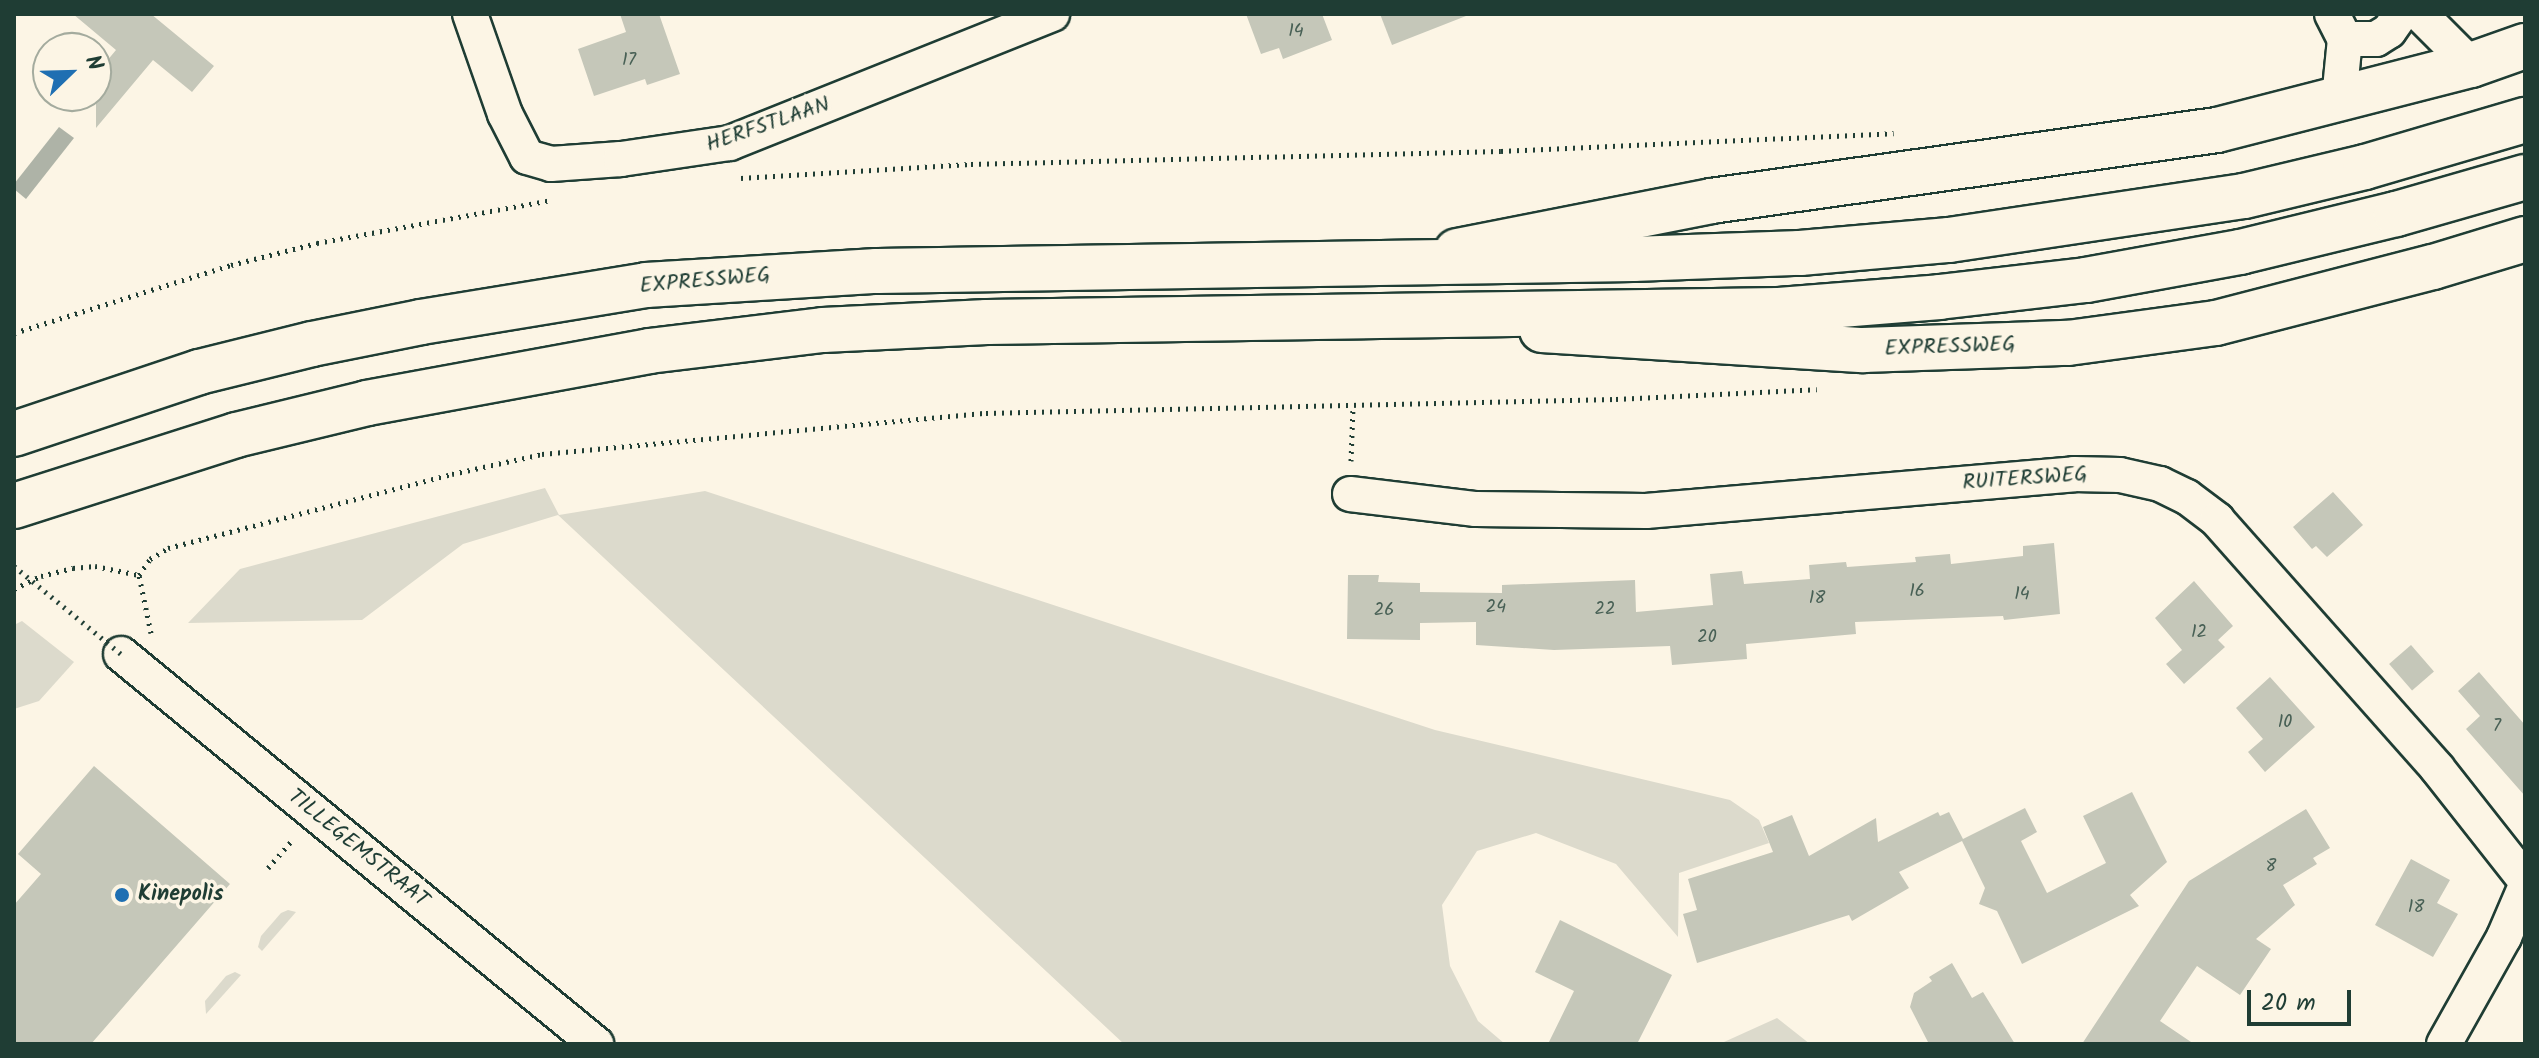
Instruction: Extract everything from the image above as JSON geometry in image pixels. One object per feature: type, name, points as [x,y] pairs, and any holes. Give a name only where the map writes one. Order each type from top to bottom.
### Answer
[{"type":"main road","name":"EXPRESSWEG","points":[[1414,261],[1711,201],[2217,130],[2340,88],[2471,65],[2525,46]]},
{"type":"main road","name":"EXPRESSWEG","points":[[14,434],[199,372],[312,344],[421,322],[646,285],[877,271],[1633,259],[1800,253],[2006,234],[2244,196],[2380,163],[2525,120]]},
{"type":"main road","name":"EXPRESSWEG","points":[[14,506],[236,435],[367,403],[649,351],[823,330],[987,322],[1779,310],[2022,289],[2240,252],[2396,214],[2525,177]]},
{"type":"main road","name":"EXPRESSWEG","points":[[1364,316],[1677,341],[1863,350],[2068,343],[2216,323],[2433,267],[2525,239]]},
{"type":"street","name":"HERFSTLAAN","points":[[470,14],[505,114],[527,157],[551,164],[635,157],[730,143],[1052,14]]},
{"type":"street","points":[[2340,88],[2338,27],[2376,39],[2389,31],[2401,14]]},
{"type":"street","points":[[2420,14],[2471,65]]},
{"type":"street","name":"RUITERSWEG","points":[[1350,494],[1476,509],[1646,511],[2057,475],[2120,475],[2160,484],[2187,497],[2217,520],[2437,768],[2525,880]]},
{"type":"street","name":"TILLEGEMSTRAAT","points":[[121,654],[596,1044]]},
{"type":"street","points":[[2444,1044],[2504,937],[2525,888]]},
{"type":"path","points":[[731,179],[971,164],[1501,151],[1907,132]]},
{"type":"path","points":[[14,333],[231,265],[317,243],[557,200]]},
{"type":"path","points":[[148,676],[154,660],[154,646],[139,575],[150,559],[168,548],[452,474],[542,454],[986,413],[1353,406],[1828,389]]},
{"type":"path","points":[[1350,494],[1353,406]]},
{"type":"path","points":[[14,566],[121,654]]},
{"type":"path","points":[[14,589],[41,576],[73,568],[95,566],[139,575]]},
{"type":"shaded area","points":[[59,127],[74,138],[26,199],[14,189],[14,184]]},
{"type":"shaded area","points":[[545,488],[559,515],[705,491],[1435,730],[1730,800],[1759,820],[1769,843],[1679,873],[1678,937],[1616,864],[1536,833],[1477,851],[1442,905],[1450,966],[1478,1021],[1505,1044],[1124,1044],[558,515],[463,544],[362,620],[188,623],[240,569]]},
{"type":"shaded area","points":[[22,621],[74,662],[39,701],[14,709],[14,625]]},
{"type":"shaded area","points":[[288,910],[296,912],[262,951],[258,947],[261,936],[281,913]]},
{"type":"shaded area","points":[[235,972],[241,975],[206,1014],[205,1001],[226,976]]},
{"type":"shaded area","points":[[1777,1018],[1810,1044],[1723,1044],[1724,1042]]},
{"type":"building","points":[[73,14],[151,14],[214,66],[192,92],[153,60],[112,109],[112,55],[116,50],[112,47],[112,32],[94,32]]},
{"type":"building","points":[[620,14],[659,14],[680,74],[647,85],[645,79],[594,96],[578,49],[626,32]]},
{"type":"building","points":[[1246,14],[1322,14],[1332,40],[1283,59],[1279,48],[1261,54]]},
{"type":"building","points":[[1380,14],[1466,14],[1466,16],[1392,45]]},
{"type":"building","points":[[96,112],[109,112],[96,128]]},
{"type":"building","points":[[2333,492],[2363,525],[2327,557],[2316,546],[2312,549],[2293,527]]},
{"type":"building","points":[[2054,543],[2060,614],[2004,620],[2003,616],[1855,622],[1856,634],[1746,644],[1747,659],[1672,665],[1670,646],[1554,650],[1476,645],[1476,622],[1420,623],[1420,640],[1347,639],[1348,575],[1379,575],[1378,582],[1420,583],[1420,592],[1502,593],[1502,585],[1635,580],[1636,612],[1713,605],[1710,574],[1742,571],[1744,584],[1810,579],[1809,565],[1846,562],[1847,567],[1916,562],[1915,557],[1950,554],[1951,564],[2023,556],[2023,546]]},
{"type":"building","points":[[2194,581],[2233,626],[2218,640],[2225,647],[2184,684],[2166,664],[2182,650],[2155,618]]},
{"type":"building","points":[[2411,645],[2434,671],[2412,690],[2389,664]]},
{"type":"building","points":[[2479,672],[2525,725],[2525,796],[2466,729],[2480,716],[2458,691]]},
{"type":"building","points":[[2270,677],[2315,727],[2265,772],[2248,752],[2263,739],[2236,708]]},
{"type":"building","name":"Kinepolis","points":[[94,766],[230,884],[91,1044],[14,1044],[14,905],[41,874],[18,854]]},
{"type":"building","points":[[2132,792],[2167,862],[2130,895],[2139,906],[2022,964],[1997,911],[1979,904],[1985,888],[1962,841],[1899,872],[1909,888],[1852,921],[1849,915],[1697,963],[1683,914],[1697,910],[1688,879],[1773,852],[1763,827],[1792,815],[1809,856],[1876,818],[1878,842],[1938,812],[1940,816],[1949,812],[1963,839],[2025,808],[2037,832],[2021,841],[2047,893],[2106,863],[2083,816]]},
{"type":"building","points":[[2306,809],[2330,848],[2313,858],[2317,864],[2283,885],[2295,905],[2256,939],[2271,949],[2240,995],[2197,966],[2160,1021],[2194,1044],[2082,1044],[2189,881]]},
{"type":"building","points":[[2411,859],[2450,880],[2437,903],[2458,914],[2433,957],[2375,925]]},
{"type":"building","points":[[1560,920],[1672,975],[1637,1044],[1548,1044],[1574,991],[1535,972]]},
{"type":"building","points":[[1952,963],[1972,998],[1983,992],[2015,1044],[1929,1044],[1910,1007],[1914,993],[1932,981],[1929,977]]},
{"type":"place","name":"Kinepolis","points":[[122,895]]}]
